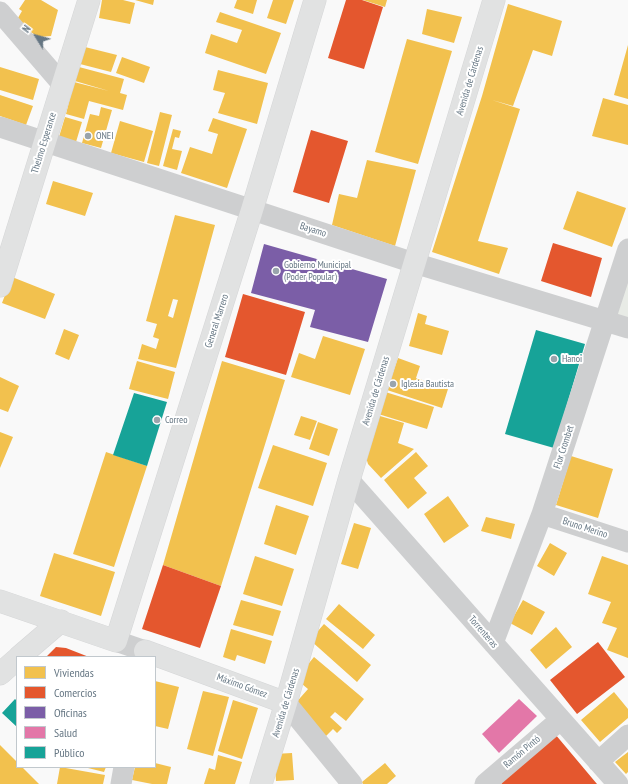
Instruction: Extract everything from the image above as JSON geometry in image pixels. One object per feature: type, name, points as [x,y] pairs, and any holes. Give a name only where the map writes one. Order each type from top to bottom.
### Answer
[{"type":"main road","name":"Thelmo Esperance","points":[[0,286],[89,0]]},
{"type":"main road","name":"General Marrero","points":[[116,641],[252,210],[315,0]]},
{"type":"main road","name":"Avenida de Cárdenas","points":[[261,784],[286,703],[349,480],[494,0]]},
{"type":"main road","points":[[0,601],[116,641]]},
{"type":"main road","points":[[21,656],[61,622]]},
{"type":"main road","name":"Máximo Gómez","points":[[156,658],[286,703]]},
{"type":"main road","points":[[0,674],[16,660]]},
{"type":"street","points":[[0,12],[62,84]]},
{"type":"street","name":"Bayamo","points":[[0,127],[414,263],[606,320],[628,328]]},
{"type":"street","name":"Flor Crombet","points":[[493,643],[542,514],[628,249]]},
{"type":"street","name":"Torrenteras","points":[[349,480],[618,784]]},
{"type":"street","name":"Bruno Merino","points":[[542,514],[628,542]]},
{"type":"street","points":[[116,641],[144,654]]},
{"type":"street","points":[[286,703],[352,784]]},
{"type":"street","name":"Ramón Pintó","points":[[485,784],[560,720]]},
{"type":"street","points":[[598,762],[628,735]]},
{"type":"street","points":[[121,784],[124,768]]},
{"type":"shaded area","points":[[628,279],[628,323],[616,319]]},
{"type":"building: Viviendas","points":[[25,0],[41,0],[58,10],[51,36],[39,37],[15,23],[22,11],[19,9]]},
{"type":"building: Viviendas","points":[[102,0],[123,0],[135,3],[130,24],[99,18]]},
{"type":"building: Viviendas","points":[[135,0],[154,0],[153,5]]},
{"type":"building: Viviendas","points":[[237,0],[257,0],[253,14],[234,8]]},
{"type":"building: Viviendas","points":[[273,0],[294,0],[286,24],[267,18]]},
{"type":"building: Viviendas","points":[[363,0],[387,0],[385,7]]},
{"type":"building: Viviendas","points":[[508,4],[562,21],[552,56],[533,50],[513,106],[492,100],[520,109],[478,241],[508,248],[499,274],[432,252],[482,96]]},
{"type":"building: Viviendas","points":[[427,9],[462,17],[454,43],[422,34]]},
{"type":"building: Viviendas","points":[[220,12],[281,33],[266,74],[205,53],[211,34],[237,43],[242,30],[216,22]]},
{"type":"building: Viviendas","points":[[407,39],[452,51],[418,164],[375,152]]},
{"type":"building: Viviendas","points":[[628,45],[628,99],[614,95]]},
{"type":"building: Viviendas","points":[[85,47],[117,55],[111,72],[80,64]]},
{"type":"building: Viviendas","points":[[122,57],[150,67],[144,83],[116,73]]},
{"type":"building: Viviendas","points":[[0,67],[39,79],[33,100],[0,90]]},
{"type":"building: Viviendas","points":[[79,67],[124,79],[120,93],[127,95],[123,110],[89,101],[84,119],[66,114],[74,82],[109,91],[75,81]]},
{"type":"building: Viviendas","points":[[218,70],[268,83],[257,124],[218,113],[225,93],[213,90]]},
{"type":"building: Viviendas","points":[[0,95],[33,106],[26,125],[0,116]]},
{"type":"building: Viviendas","points":[[603,98],[628,105],[628,145],[592,136]]},
{"type":"building: Viviendas","points":[[101,107],[112,110],[101,148],[82,143],[90,114],[99,116]]},
{"type":"building: Viviendas","points":[[160,112],[172,115],[159,166],[147,163]]},
{"type":"building: Viviendas","points":[[65,117],[82,122],[76,142],[59,137]]},
{"type":"building: Viviendas","points":[[213,118],[247,129],[227,188],[181,173],[190,147],[212,154],[218,134],[208,131]]},
{"type":"building: Viviendas","points":[[120,121],[153,131],[144,162],[111,153]]},
{"type":"building: Viviendas","points":[[173,129],[181,131],[179,138],[175,137],[172,149],[182,151],[177,170],[163,166]]},
{"type":"building: Viviendas","points":[[367,160],[416,170],[395,246],[332,225],[339,194],[357,198]]},
{"type":"building: Viviendas","points":[[53,181],[93,193],[85,216],[46,204]]},
{"type":"building: Viviendas","points":[[577,191],[626,208],[612,247],[563,229]]},
{"type":"building: Viviendas","points":[[175,215],[215,225],[176,368],[138,359],[142,344],[156,349],[159,339],[153,337],[157,324],[146,321]],"holes":[[[173,299],[178,300],[173,318],[168,316]]]},
{"type":"building: Viviendas","points":[[12,277],[55,294],[45,319],[2,303]]},
{"type":"building: Viviendas","points":[[418,313],[427,316],[425,324],[449,331],[442,355],[409,346]]},
{"type":"building: Viviendas","points":[[64,329],[79,335],[69,360],[55,354]]},
{"type":"building: Viviendas","points":[[323,336],[365,349],[350,395],[291,377],[299,353],[315,359]]},
{"type":"building: Viviendas","points":[[398,358],[420,366],[416,378],[448,389],[442,408],[387,390]]},
{"type":"building: Viviendas","points":[[137,361],[175,372],[168,399],[129,389]]},
{"type":"building: Viviendas","points":[[222,361],[285,380],[221,586],[163,565]]},
{"type":"building: Viviendas","points":[[0,377],[19,386],[8,412],[0,409]]},
{"type":"building: Viviendas","points":[[382,391],[434,407],[427,429],[375,413]]},
{"type":"building: Viviendas","points":[[373,414],[404,423],[398,443],[414,449],[381,478],[368,464],[365,454]]},
{"type":"building: Viviendas","points":[[301,416],[317,421],[310,440],[294,435]]},
{"type":"building: Viviendas","points":[[318,422],[338,429],[329,456],[309,449]]},
{"type":"building: Viviendas","points":[[0,432],[13,437],[0,468]]},
{"type":"building: Viviendas","points":[[273,445],[327,463],[313,506],[258,488]]},
{"type":"building: Viviendas","points":[[106,452],[147,466],[114,567],[73,554]]},
{"type":"building: Viviendas","points":[[416,452],[428,466],[414,478],[427,493],[408,509],[384,480]]},
{"type":"building: Viviendas","points":[[571,456],[613,469],[598,518],[556,505]]},
{"type":"building: Viviendas","points":[[448,496],[469,526],[444,543],[424,514]]},
{"type":"building: Viviendas","points":[[276,505],[309,516],[296,555],[264,544]]},
{"type":"building: Viviendas","points":[[486,517],[515,524],[511,539],[481,531]]},
{"type":"building: Viviendas","points":[[354,523],[371,528],[358,569],[341,564]]},
{"type":"building: Viviendas","points":[[550,543],[567,553],[554,576],[537,566]]},
{"type":"building: Viviendas","points":[[54,553],[115,572],[101,616],[40,596]]},
{"type":"building: Viviendas","points":[[255,556],[294,569],[282,606],[243,594]]},
{"type":"building: Viviendas","points":[[602,556],[628,565],[628,658],[607,650],[617,628],[602,623],[611,602],[588,594]]},
{"type":"building: Viviendas","points":[[241,600],[281,611],[273,636],[233,625]]},
{"type":"building: Viviendas","points":[[523,600],[545,612],[532,635],[510,623]]},
{"type":"building: Viviendas","points":[[339,604],[375,635],[363,649],[326,619]]},
{"type":"building: Viviendas","points":[[324,624],[371,665],[357,682],[310,640]]},
{"type":"building: Viviendas","points":[[556,627],[572,647],[546,669],[530,650]]},
{"type":"building: Viviendas","points":[[231,629],[272,641],[265,664],[237,655],[235,661],[223,657]]},
{"type":"building: Viviendas","points":[[314,657],[364,699],[346,721],[335,712],[330,717],[342,728],[337,733],[333,729],[326,736],[293,706],[308,689],[296,679]]},
{"type":"building: Viviendas","points":[[156,681],[179,687],[168,729],[156,726]]},
{"type":"building: Viviendas","points":[[203,691],[229,697],[213,756],[187,749]]},
{"type":"building: Viviendas","points":[[614,692],[628,709],[628,718],[600,742],[581,720]]},
{"type":"building: Viviendas","points":[[233,700],[258,708],[242,759],[218,751]]},
{"type":"building: Viviendas","points":[[0,745],[16,761],[16,768],[23,768],[39,784],[0,784]]},
{"type":"building: Viviendas","points":[[628,752],[628,772],[626,774],[615,762]]},
{"type":"building: Viviendas","points":[[292,753],[294,780],[276,781],[274,754]]},
{"type":"building: Viviendas","points":[[218,755],[242,762],[235,784],[204,784],[209,768],[215,770]]},
{"type":"building: Viviendas","points":[[156,763],[171,767],[167,784],[152,784],[132,780],[135,768],[156,768]]},
{"type":"building: Viviendas","points":[[385,763],[396,776],[387,784],[363,784],[362,782]]},
{"type":"building: Viviendas","points":[[60,768],[105,775],[103,784],[57,784]]},
{"type":"building: Viviendas","points":[[88,768],[106,768],[104,772]]},
{"type":"building: Comercios","points":[[346,0],[362,0],[383,7],[364,69],[328,58]]},
{"type":"building: Comercios","points":[[311,130],[348,141],[329,203],[293,192]]},
{"type":"building: Comercios","points":[[553,243],[602,258],[591,297],[541,281]]},
{"type":"building: Comercios","points":[[243,294],[305,312],[286,375],[225,357]]},
{"type":"building: Comercios","points":[[163,565],[221,586],[200,648],[142,629]]},
{"type":"building: Comercios","points":[[598,642],[625,677],[577,714],[550,680]]},
{"type":"building: Comercios","points":[[56,647],[66,648],[86,656],[47,656]]},
{"type":"building: Comercios","points":[[555,734],[597,784],[502,784],[499,781]]},
{"type":"building: Oficinas","points":[[264,244],[387,279],[368,342],[310,327],[315,310],[251,293]]},
{"type":"building: Salud","points":[[519,699],[537,716],[499,753],[482,734]]},
{"type":"building: Público","points":[[536,330],[585,344],[554,448],[505,434]]},
{"type":"building: Público","points":[[134,393],[167,402],[147,466],[113,455]]},
{"type":"building: Público","points":[[15,699],[16,726],[2,713]]},
{"type":"place","name":"ONEI","points":[[88,136]]},
{"type":"place","name":"Gobierno Municipal (Poder Popular)","points":[[276,271]]},
{"type":"place","name":"Hanoi","points":[[554,359]]},
{"type":"place","name":"Iglesia Bautista","points":[[393,384]]},
{"type":"place","name":"Correo","points":[[157,420]]}]
